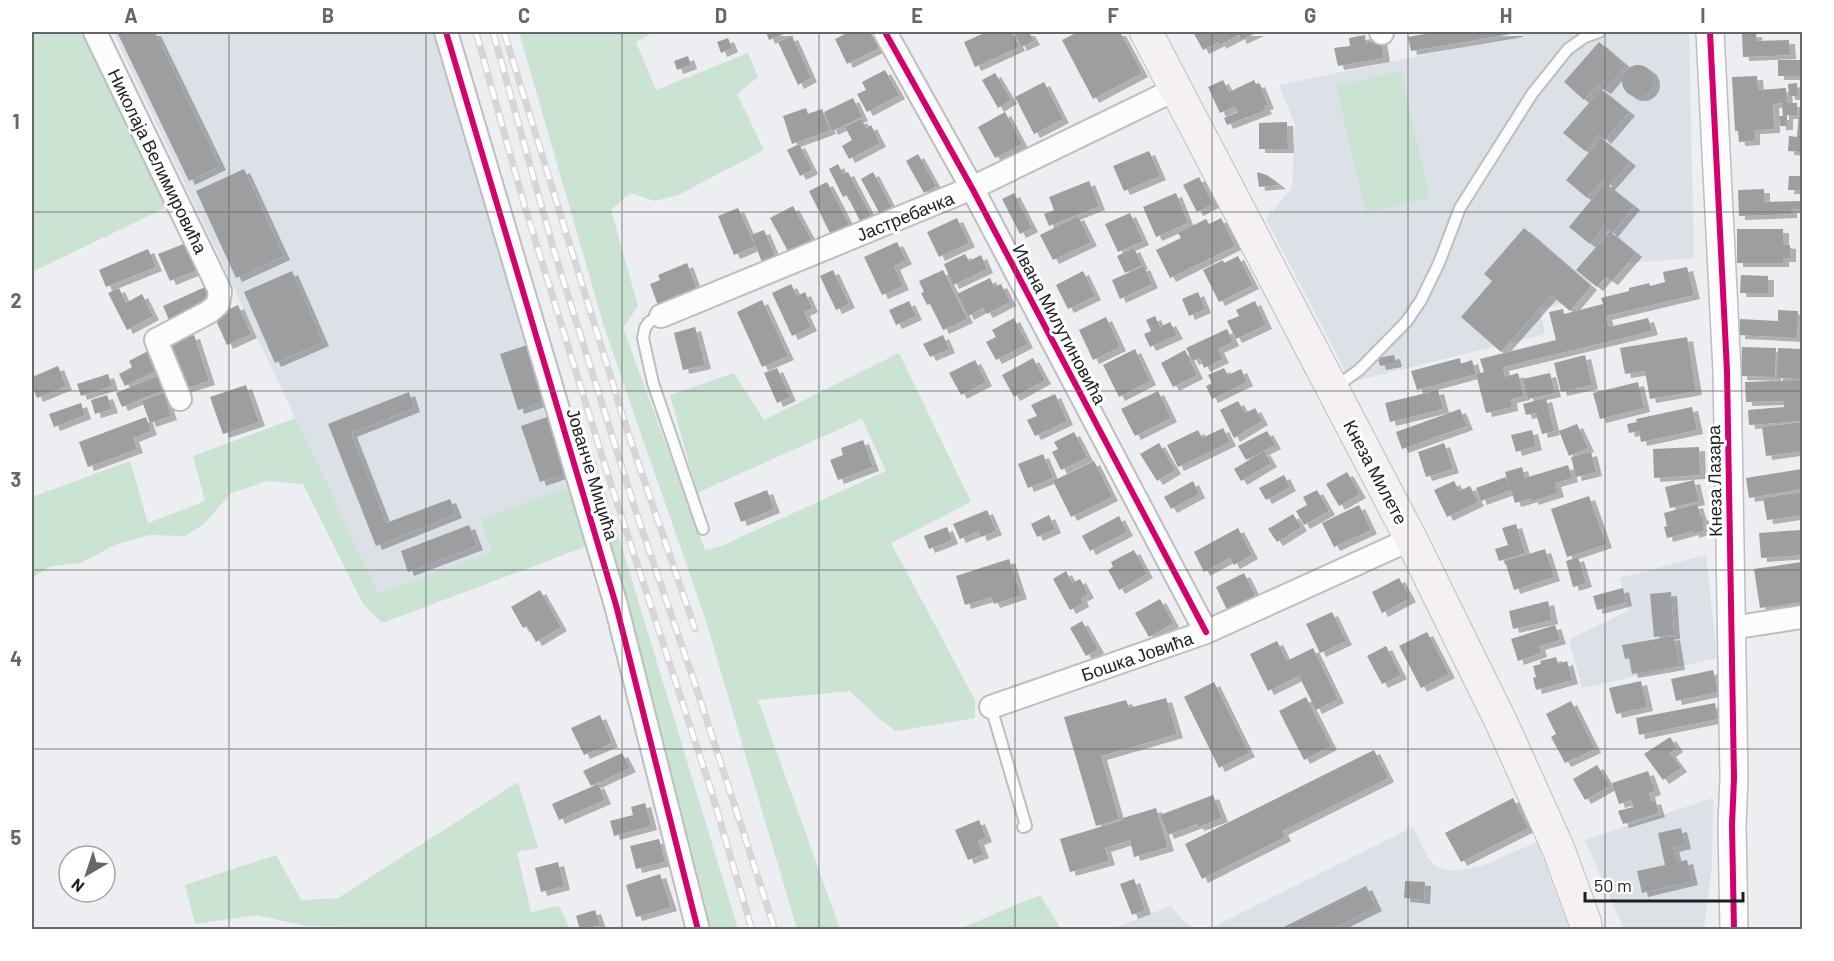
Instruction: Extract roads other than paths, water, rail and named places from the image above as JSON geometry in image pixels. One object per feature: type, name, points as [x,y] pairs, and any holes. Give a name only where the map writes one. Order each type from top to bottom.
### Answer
[{"type":"main road","name":"Кнеза Милете","points":[[1146,32],[1411,538],[1503,726],[1558,848],[1589,927]]},
{"type":"street","name":"Николаја Велимировића","points":[[95,32],[220,291],[219,304],[209,312],[156,340],[180,399]]},
{"type":"street","name":"Јованче Мицића","points":[[446,32],[616,604],[698,930]]},
{"type":"street","name":"Ивана Милутиновића","points":[[885,32],[972,188],[1206,632]]},
{"type":"street","name":"Кнеза Лазара","points":[[1710,32],[1727,371],[1734,778],[1732,825],[1734,930]]},
{"type":"street","name":"Јастребачка","points":[[662,316],[972,188],[1176,89]]},
{"type":"street","name":"Бошка Јовића","points":[[991,707],[1206,632],[1411,538]]},
{"type":"street","points":[[1731,628],[1803,617]]},
{"type":"lane","points":[[1332,389],[1359,370],[1407,321],[1421,300],[1439,263],[1460,208],[1532,94],[1568,49],[1585,37],[1599,32]]},
{"type":"lane","points":[[662,316],[649,322],[643,338],[653,383],[704,529]]},
{"type":"lane","points":[[991,707],[1026,826],[1023,827]]},
{"type":"railway","points":[[476,32],[524,204],[607,472],[711,790],[752,930]]},
{"type":"railway","points":[[493,32],[554,251],[637,515],[775,930]]},
{"type":"railway","points":[[504,32],[629,436],[695,629]]}]
